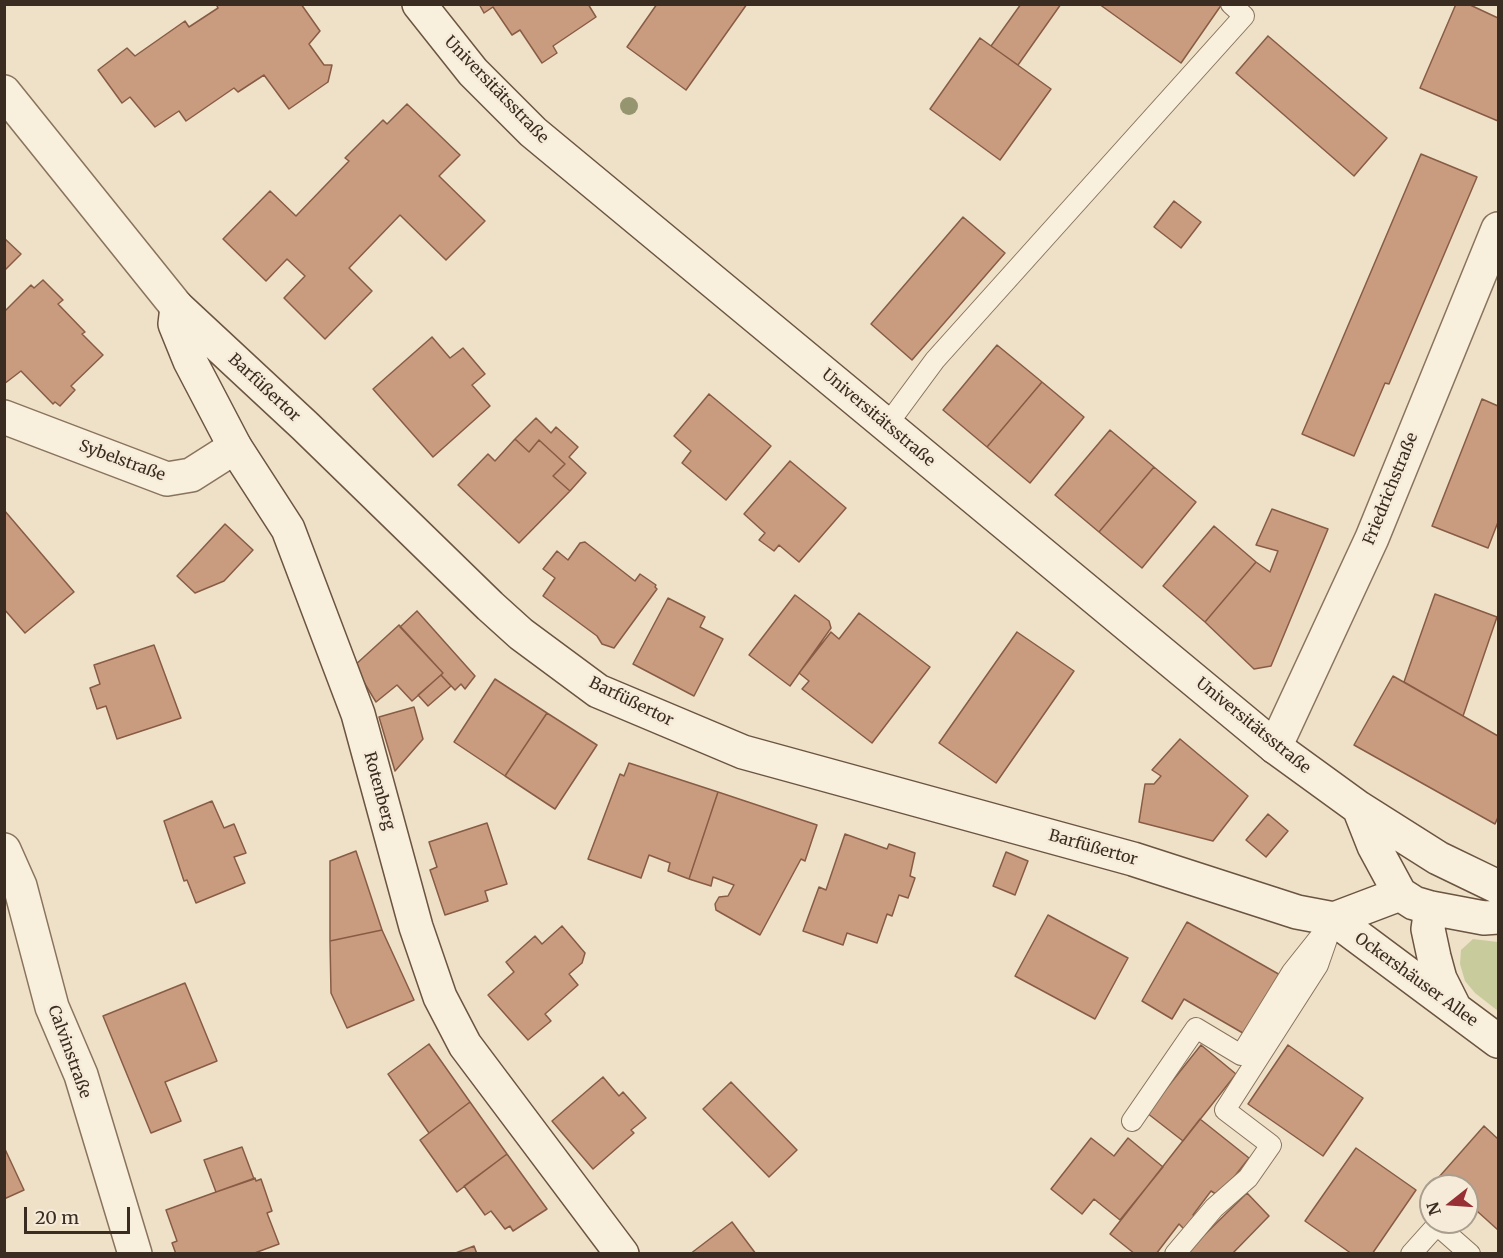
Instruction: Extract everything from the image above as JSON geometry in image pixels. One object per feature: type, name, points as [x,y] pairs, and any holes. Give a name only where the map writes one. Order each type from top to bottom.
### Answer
[{"type":"street","name":"Universitätsstraße","points":[[418,4],[473,72],[533,132],[1275,747],[1359,808],[1438,858],[1498,887]]},
{"type":"street","name":"Barfüßertor","points":[[4,92],[177,307],[321,440],[490,606],[521,634],[598,690],[743,752],[1103,850],[1287,909],[1334,919]]},
{"type":"street","name":"Friedrichstraße","points":[[1275,747],[1372,538],[1498,229]]},
{"type":"street","name":"Rotenberg","points":[[177,307],[175,324],[182,345],[235,447],[288,529],[354,703],[416,927],[440,997],[465,1045],[622,1254]]},
{"type":"street","name":"Sybelstraße","points":[[4,417],[167,479],[192,475],[235,447]]},
{"type":"street","points":[[1359,808],[1374,846],[1400,894],[1414,903],[1431,908],[1484,918],[1498,917]]},
{"type":"street","name":"Calvinstraße","points":[[4,850],[20,886],[52,1006],[81,1075],[135,1254]]},
{"type":"street","points":[[1334,919],[1400,894]]},
{"type":"street","points":[[1431,908],[1428,929],[1434,957],[1440,979],[1454,1007]]},
{"type":"street","name":"Ockershäuser Allee","points":[[1334,919],[1498,1041]]},
{"type":"lane","points":[[887,425],[935,360],[1244,16],[1231,4]]},
{"type":"lane","points":[[1132,1121],[1196,1028],[1241,1055],[1292,972],[1334,919]]},
{"type":"lane","points":[[1175,1254],[1214,1208],[1248,1178],[1270,1145],[1225,1110],[1318,965],[1334,919]]},
{"type":"lane","points":[[1411,1254],[1437,1225],[1470,1254]]},
{"type":"green space","points":[[1473,939],[1498,942],[1498,1011],[1475,993],[1465,981],[1460,964],[1461,950]]},
{"type":"building","points":[[216,4],[301,4],[320,31],[309,44],[324,65],[332,65],[328,82],[289,109],[264,75],[238,92],[234,88],[186,121],[179,111],[155,127],[130,97],[122,103],[98,70],[127,48],[135,56],[185,21],[189,27],[218,8]]},
{"type":"building","points":[[479,4],[588,4],[596,17],[553,46],[557,53],[542,63],[520,30],[512,35],[493,7],[484,13]]},
{"type":"building","points":[[657,4],[747,4],[686,90],[627,47]]},
{"type":"building","points":[[1021,4],[1061,4],[1018,65],[991,46]]},
{"type":"building","points":[[1099,4],[1222,4],[1181,63]]},
{"type":"building","points":[[1456,4],[1468,4],[1498,18],[1498,121],[1420,88]]},
{"type":"building","points":[[1268,36],[1387,138],[1354,176],[1236,73]]},
{"type":"building","points":[[980,38],[1051,89],[1000,160],[930,109]]},
{"type":"building","points":[[407,104],[460,155],[439,176],[485,221],[446,260],[400,215],[349,268],[372,291],[325,339],[284,298],[305,276],[287,259],[266,281],[223,239],[270,191],[296,216],[349,161],[345,158],[383,120],[387,124]]},
{"type":"building","points":[[1421,154],[1477,177],[1389,384],[1385,383],[1354,456],[1302,434]]},
{"type":"building","points":[[1174,201],[1201,222],[1181,248],[1154,227]]},
{"type":"building","points":[[963,217],[1005,253],[912,360],[871,324]]},
{"type":"building","points":[[4,238],[21,254],[4,271]]},
{"type":"building","points":[[43,280],[63,300],[58,304],[85,332],[82,334],[103,355],[71,386],[75,390],[60,406],[55,402],[53,404],[21,371],[4,384],[4,312],[31,285],[34,288]]},
{"type":"building","points":[[432,337],[450,358],[463,348],[485,374],[472,385],[490,406],[433,457],[373,389]]},
{"type":"building","points":[[997,345],[1042,382],[987,447],[943,410]]},
{"type":"building","points":[[1042,382],[1084,417],[1030,483],[987,447]]},
{"type":"building","points":[[709,394],[771,446],[726,500],[682,463],[691,451],[674,436]]},
{"type":"building","points":[[1482,399],[1498,406],[1498,522],[1488,548],[1432,526]]},
{"type":"building","points":[[536,418],[551,433],[556,427],[578,447],[569,457],[586,473],[570,491],[553,476],[565,464],[539,440],[529,452],[515,439]]},
{"type":"building","points":[[1110,430],[1154,467],[1099,532],[1055,495]]},
{"type":"building","points":[[515,439],[529,452],[539,440],[565,464],[553,476],[570,491],[519,543],[458,485],[488,454],[495,461]]},
{"type":"building","points":[[790,461],[846,508],[799,562],[779,545],[774,551],[759,540],[765,533],[744,514]]},
{"type":"building","points":[[1154,467],[1196,502],[1142,568],[1099,532]]},
{"type":"building","points":[[1272,509],[1328,529],[1271,666],[1254,669],[1205,622],[1256,562],[1270,572],[1278,551],[1256,545]]},
{"type":"building","points":[[4,510],[74,592],[25,633],[4,609]]},
{"type":"building","points":[[225,524],[253,550],[224,581],[195,593],[177,576]]},
{"type":"building","points":[[1214,526],[1256,562],[1205,622],[1163,586]]},
{"type":"building","points":[[585,542],[635,581],[640,574],[656,585],[657,589],[614,648],[602,644],[597,636],[543,596],[555,578],[543,569],[557,551],[568,560],[580,543]]},
{"type":"building","points":[[1435,594],[1497,617],[1463,716],[1404,682]]},
{"type":"building","points":[[795,595],[829,621],[831,628],[790,686],[749,655]]},
{"type":"building","points":[[668,598],[705,617],[700,627],[723,639],[694,696],[633,664]]},
{"type":"building","points":[[417,611],[475,676],[465,689],[461,684],[455,690],[441,675],[443,673],[400,627]]},
{"type":"building","points":[[859,613],[930,667],[872,743],[802,689],[809,681],[799,673],[831,632],[839,639]]},
{"type":"building","points":[[399,625],[443,673],[412,701],[397,685],[376,702],[354,666]]},
{"type":"building","points":[[1017,632],[1074,671],[996,783],[939,743]]},
{"type":"building","points":[[154,645],[181,718],[117,739],[106,706],[97,709],[90,688],[100,684],[94,665]]},
{"type":"building","points":[[441,675],[451,686],[428,706],[418,695]]},
{"type":"building","points":[[1393,676],[1498,736],[1498,817],[1495,824],[1354,745]]},
{"type":"building","points":[[495,679],[547,713],[505,776],[454,742]]},
{"type":"building","points":[[414,707],[423,739],[395,771],[379,717]]},
{"type":"building","points":[[547,713],[597,745],[555,809],[505,776]]},
{"type":"building","points":[[1180,739],[1248,796],[1213,841],[1139,822],[1145,784],[1154,784],[1161,776],[1152,770]]},
{"type":"building","points":[[629,763],[718,792],[689,879],[668,871],[670,863],[649,855],[641,878],[588,859],[620,774],[624,776]]},
{"type":"building","points":[[718,792],[817,825],[805,861],[801,859],[760,935],[716,910],[715,904],[719,897],[728,896],[734,885],[713,877],[711,886],[689,879]]},
{"type":"building","points":[[212,801],[224,828],[234,824],[246,853],[234,857],[245,883],[196,903],[187,880],[184,881],[164,821]]},
{"type":"building","points":[[1268,814],[1288,831],[1266,857],[1246,840]]},
{"type":"building","points":[[487,823],[507,884],[485,891],[488,901],[445,915],[430,870],[437,867],[429,842]]},
{"type":"building","points":[[845,834],[887,849],[889,844],[915,853],[910,876],[915,878],[908,898],[899,895],[892,916],[887,914],[877,943],[847,933],[843,945],[803,931],[819,887],[826,890]]},
{"type":"building","points":[[356,851],[382,930],[330,941],[330,861]]},
{"type":"building","points":[[1006,852],[1028,861],[1015,895],[993,886]]},
{"type":"building","points":[[1048,915],[1128,958],[1095,1019],[1015,976]]},
{"type":"building","points":[[1187,922],[1282,976],[1248,1036],[1184,999],[1172,1019],[1142,1001]]},
{"type":"building","points":[[562,926],[585,953],[582,963],[569,974],[578,985],[545,1014],[551,1021],[528,1040],[488,995],[514,972],[506,962],[535,936],[542,944]]},
{"type":"building","points":[[382,930],[414,1000],[347,1028],[331,993],[330,941]]},
{"type":"building","points":[[185,983],[217,1061],[165,1082],[181,1121],[151,1133],[103,1016]]},
{"type":"building","points":[[429,1044],[470,1102],[429,1133],[388,1074]]},
{"type":"building","points":[[1201,1045],[1236,1074],[1183,1141],[1147,1113]]},
{"type":"building","points":[[1288,1045],[1363,1098],[1323,1156],[1248,1104]]},
{"type":"building","points":[[603,1077],[619,1096],[623,1092],[646,1118],[631,1130],[634,1133],[593,1169],[552,1121]]},
{"type":"building","points":[[731,1082],[797,1150],[769,1177],[703,1109]]},
{"type":"building","points":[[470,1102],[507,1154],[457,1192],[420,1140]]},
{"type":"building","points":[[1200,1119],[1249,1158],[1219,1196],[1211,1191],[1193,1215],[1197,1218],[1186,1231],[1179,1224],[1156,1254],[1135,1254],[1110,1234]]},
{"type":"building","points":[[1484,1126],[1498,1139],[1498,1230],[1479,1213],[1479,1174],[1442,1174]]},
{"type":"building","points":[[1091,1138],[1114,1156],[1128,1138],[1163,1167],[1120,1220],[1094,1199],[1082,1214],[1051,1189]]},
{"type":"building","points":[[4,1147],[24,1190],[4,1199]]},
{"type":"building","points":[[242,1147],[254,1179],[216,1192],[204,1160]]},
{"type":"building","points":[[1356,1148],[1416,1190],[1372,1254],[1352,1254],[1305,1221]]},
{"type":"building","points":[[507,1154],[547,1209],[513,1231],[510,1226],[505,1229],[491,1211],[485,1215],[464,1186]]},
{"type":"building","points":[[255,1178],[256,1181],[261,1179],[272,1211],[267,1213],[279,1244],[252,1254],[176,1254],[172,1243],[177,1241],[166,1210]]},
{"type":"building","points":[[1247,1193],[1269,1216],[1232,1254],[1185,1254]]},
{"type":"building","points":[[732,1222],[756,1254],[690,1254]]},
{"type":"building","points":[[474,1246],[477,1254],[453,1254]]}]
